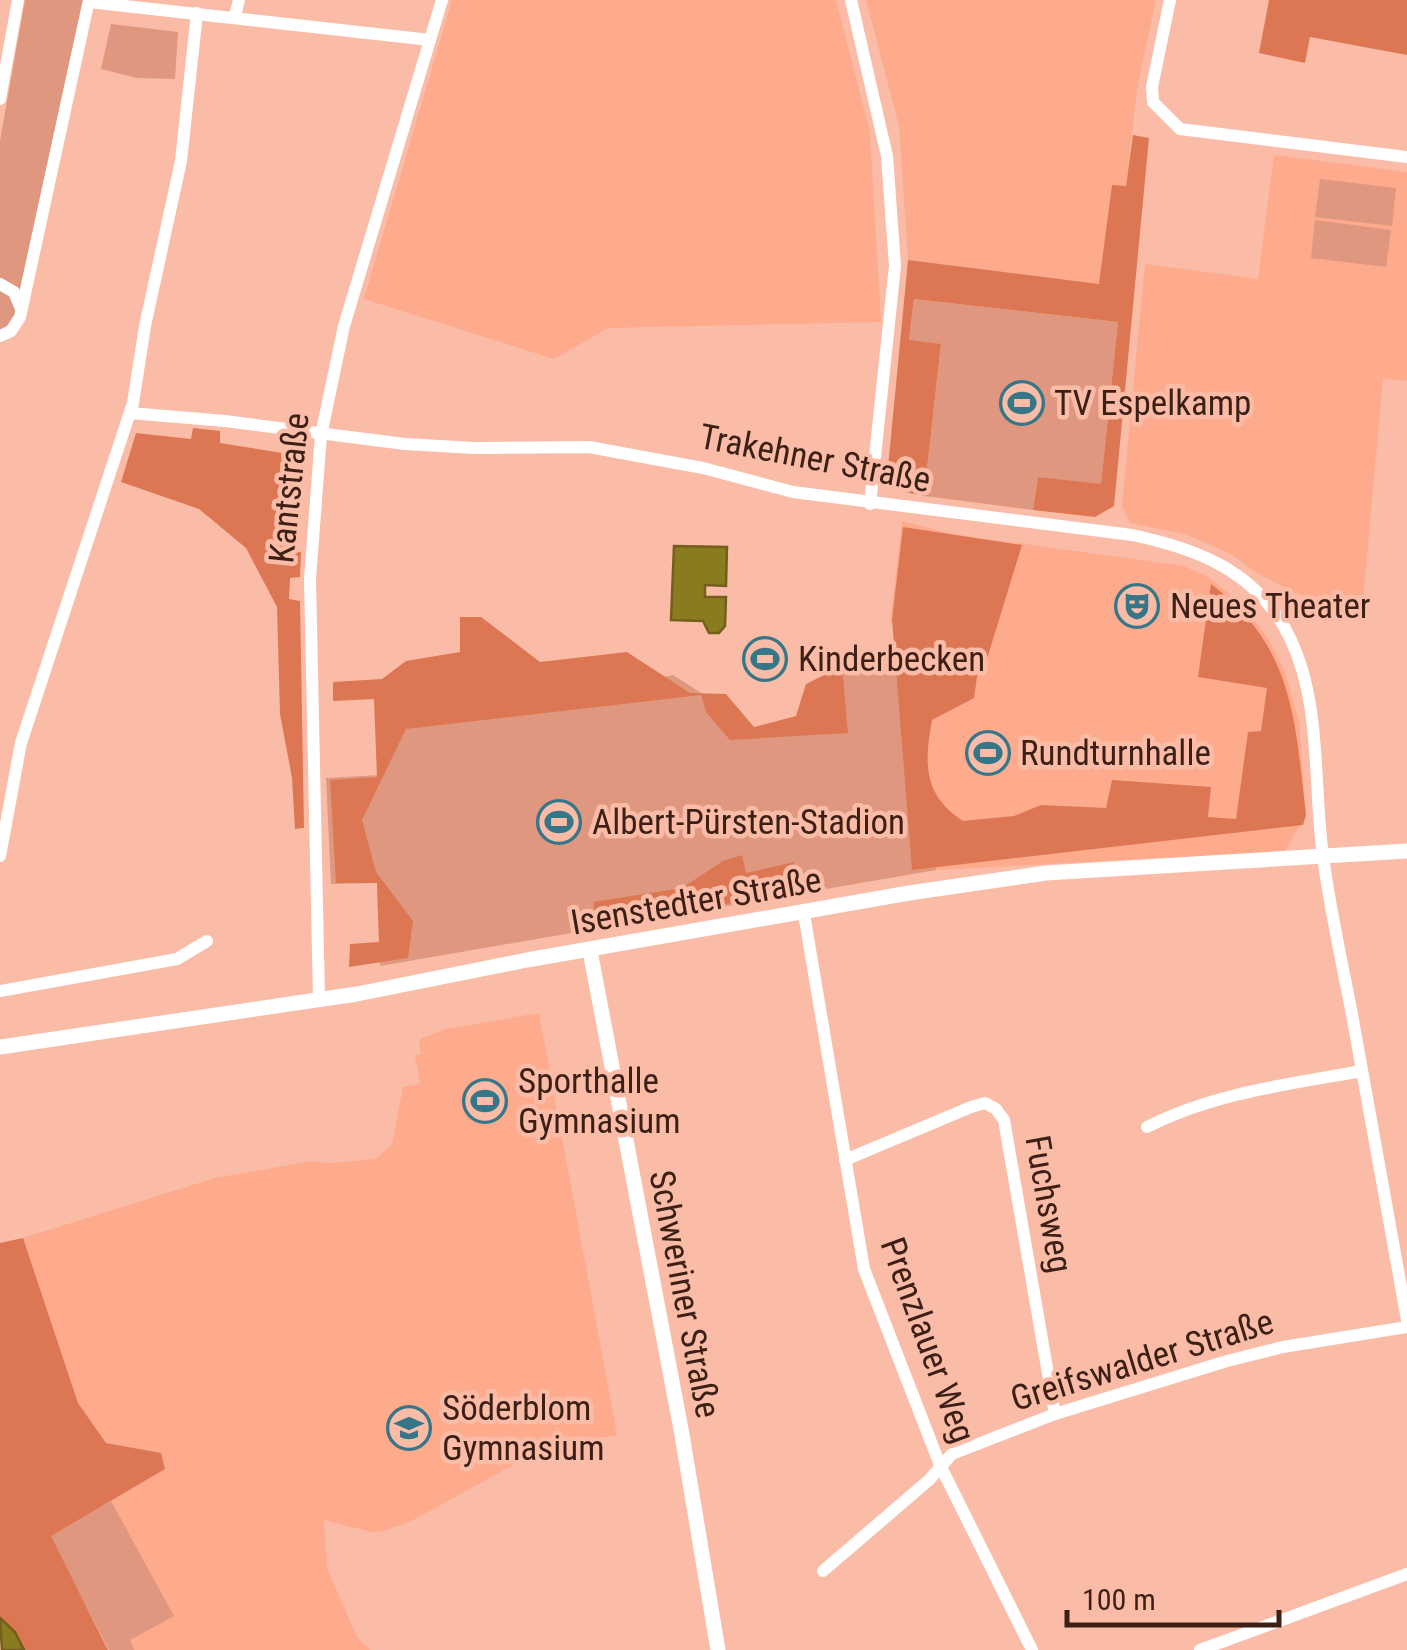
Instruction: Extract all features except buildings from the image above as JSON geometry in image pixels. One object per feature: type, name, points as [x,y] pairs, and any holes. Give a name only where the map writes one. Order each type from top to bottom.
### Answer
[{"type":"street","points":[[0,99],[18,0]]},
{"type":"street","points":[[235,16],[239,0]]},
{"type":"street","name":"Kantstraße","points":[[318,999],[310,579],[321,435],[344,326],[442,0]]},
{"type":"street","points":[[851,0],[887,156],[895,266],[870,504]]},
{"type":"street","points":[[1170,0],[1152,87],[1153,102],[1180,129],[1407,158]]},
{"type":"street","points":[[0,336],[12,331],[20,317],[89,1],[430,40]]},
{"type":"street","points":[[0,856],[21,743],[130,413],[181,161],[198,13]]},
{"type":"street","points":[[0,284],[19,300],[20,317]]},
{"type":"street","name":"Trakehner Straße","points":[[130,413],[474,448],[589,447],[703,468],[793,492],[1132,535],[1204,554],[1247,581],[1277,616],[1301,664],[1309,702],[1322,856],[1407,1323]]},
{"type":"street","name":"Isenstedter Straße","points":[[0,1047],[203,1020],[909,893],[1059,871],[1407,852]]},
{"type":"street","name":"Prenzlauer Weg","points":[[804,914],[864,1269],[940,1465],[1032,1650]]},
{"type":"street","points":[[0,991],[177,959],[206,942]]},
{"type":"street","name":"Schweriner Straße","points":[[590,951],[678,1412],[717,1650]]},
{"type":"street","points":[[1147,1128],[1184,1110],[1256,1090],[1362,1071]]},
{"type":"street","name":"Fuchsweg","points":[[845,1160],[970,1107],[985,1103],[996,1109],[1004,1120],[1055,1414]]},
{"type":"street","name":"Greifswalder Straße","points":[[823,1571],[929,1480],[952,1454],[1055,1414],[1284,1347],[1407,1323]]},
{"type":"street","points":[[1200,1650],[1292,1613],[1407,1574]]},
{"type":"shaded area","points":[[25,0],[84,0],[15,316],[0,331],[0,141]]},
{"type":"shaded area","points":[[452,0],[836,0],[870,133],[881,322],[608,328],[554,359],[364,299]]},
{"type":"shaded area","points":[[866,0],[1156,0],[1137,89],[1126,186],[1112,186],[1100,284],[908,260],[899,126]]},
{"type":"shaded area","points":[[1269,0],[1407,0],[1407,55],[1310,37],[1305,63],[1259,53]]},
{"type":"shaded area","points":[[111,24],[178,32],[175,79],[137,78],[101,69]]},
{"type":"shaded area","points":[[1133,135],[1149,138],[1114,506],[1095,517],[1033,510],[1038,477],[1101,484],[1118,322],[914,299],[909,340],[941,344],[924,496],[886,488],[908,260],[1099,284],[1112,185],[1126,186]]},
{"type":"shaded area","points":[[1274,155],[1407,172],[1407,381],[1383,378],[1363,600],[1329,602],[1295,593],[1231,554],[1185,534],[1130,523],[1122,506],[1145,264],[1258,279]]},
{"type":"shaded area","points":[[1320,179],[1396,188],[1392,226],[1315,217]]},
{"type":"shaded area","points":[[1315,220],[1391,230],[1386,267],[1311,258]]},
{"type":"shaded area","name":"TV Espelkamp","points":[[914,299],[1118,322],[1101,485],[1038,477],[1033,510],[924,496],[941,345],[909,341]]},
{"type":"shaded area","points":[[193,428],[220,431],[220,443],[282,453],[288,440],[306,442],[304,463],[298,467],[290,550],[301,552],[300,577],[290,578],[289,599],[300,601],[304,828],[295,829],[292,778],[280,714],[277,607],[246,548],[199,509],[121,482],[136,433],[191,439]]},
{"type":"shaded area","points":[[902,521],[952,534],[1183,566],[1207,576],[1242,604],[1269,640],[1284,669],[1299,721],[1306,815],[1285,851],[936,870],[910,771],[896,623],[890,623]]},
{"type":"shaded area","points":[[903,527],[1022,545],[986,662],[979,663],[974,698],[932,720],[929,777],[940,800],[963,821],[1014,816],[1041,805],[1106,808],[1112,780],[1211,787],[1208,817],[1236,819],[1248,732],[1261,731],[1267,688],[1198,677],[1211,584],[1259,633],[1286,688],[1298,748],[1306,815],[1303,825],[912,870],[892,619]]},
{"type":"shaded area","points":[[674,546],[727,547],[726,586],[705,585],[705,597],[726,597],[725,626],[719,633],[709,633],[703,621],[671,620]]},
{"type":"shaded area","points":[[460,617],[481,617],[540,662],[627,652],[690,693],[726,694],[754,727],[796,716],[806,684],[842,666],[848,733],[730,740],[706,712],[701,695],[406,729],[362,820],[376,872],[413,921],[408,958],[349,967],[350,944],[379,942],[377,883],[336,883],[330,780],[377,777],[374,699],[333,701],[333,682],[382,679],[406,661],[460,652]]},
{"type":"shaded area","name":"Kinderbecken","points":[[753,646],[775,647],[778,672],[765,676],[763,671],[755,677],[746,669],[746,664],[753,664]]},
{"type":"shaded area","name":"Albert-Pürsten-Stadion","points":[[901,666],[910,771],[936,870],[380,966],[377,883],[331,884],[326,778],[380,775],[378,717],[630,685],[673,675],[725,708],[744,730],[793,733],[838,672]]},
{"type":"shaded area","points":[[742,855],[746,873],[794,862],[799,891],[598,927],[593,902],[682,888],[723,861]]},
{"type":"shaded area","name":"Söderblom Gymnasium","points":[[539,1013],[617,1435],[546,1447],[413,1520],[384,1531],[372,1532],[324,1520],[327,1568],[357,1637],[370,1650],[109,1650],[50,1536],[111,1501],[160,1453],[106,1443],[78,1403],[23,1238],[215,1178],[312,1161],[376,1159],[392,1144],[403,1087],[420,1084],[415,1056],[421,1054],[422,1038],[446,1029]]},
{"type":"shaded area","points":[[23,1238],[78,1403],[106,1443],[161,1453],[165,1469],[51,1536],[108,1650],[24,1650],[15,1632],[0,1618],[0,1243]]},
{"type":"shaded area","points":[[111,1501],[174,1616],[130,1640],[134,1650],[109,1650],[50,1536]]},
{"type":"shaded area","points":[[0,1618],[15,1632],[24,1650],[2,1650]]},
{"type":"place","name":"TV Espelkamp","points":[[1022,403]]},
{"type":"place","name":"Neues Theater","points":[[1137,606]]},
{"type":"place","name":"Kinderbecken","points":[[765,659]]},
{"type":"place","name":"Rundturnhalle","points":[[988,753]]},
{"type":"place","name":"Albert-Pürsten-Stadion","points":[[559,822]]},
{"type":"place","name":"Sporthalle Gymnasium","points":[[485,1101]]},
{"type":"place","name":"Söderblom Gymnasium","points":[[409,1428]]}]
